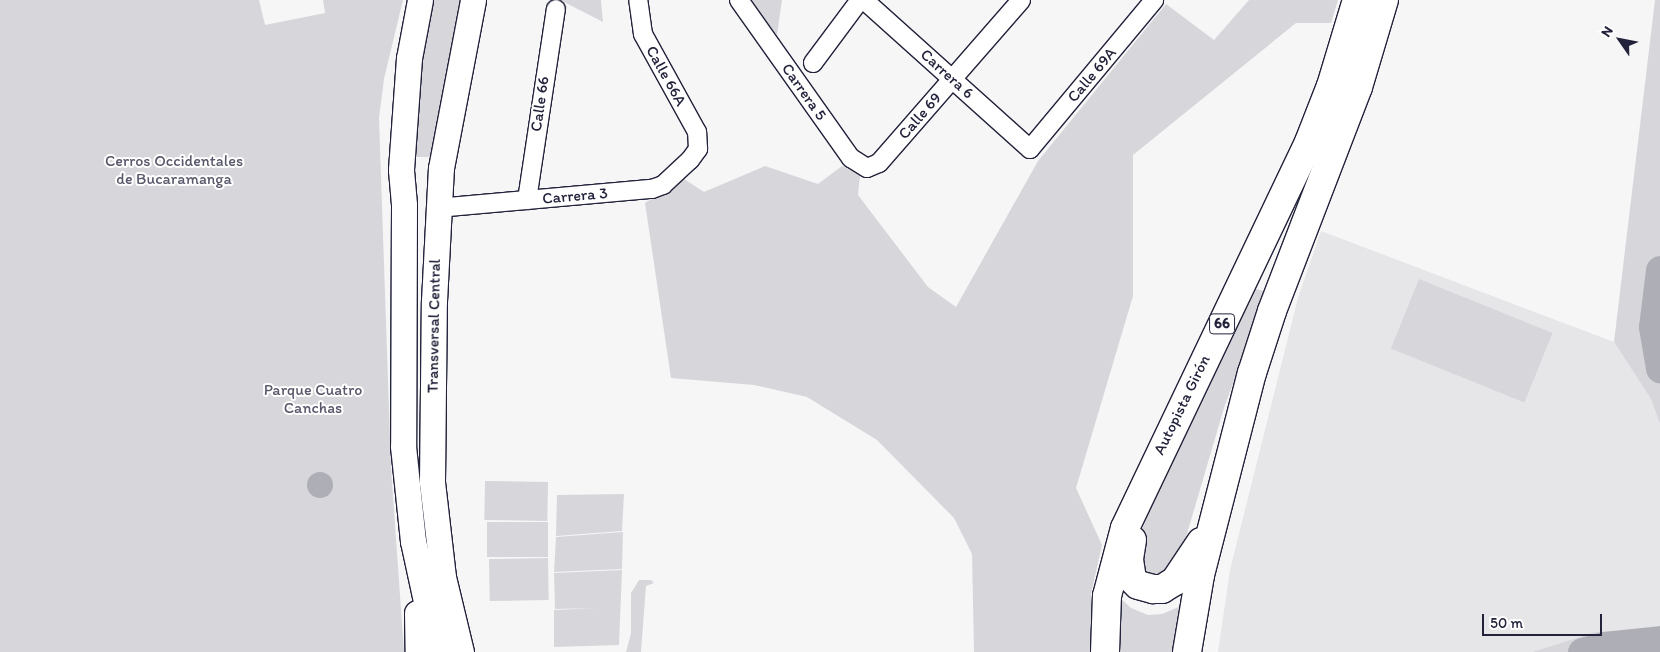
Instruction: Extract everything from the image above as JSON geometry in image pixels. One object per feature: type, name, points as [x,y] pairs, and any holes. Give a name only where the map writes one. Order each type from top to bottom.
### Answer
[{"type":"highway","name":"Autopista Girón","points":[[1105,652],[1107,596],[1114,559],[1140,491],[1309,142],[1332,86],[1357,0]]},
{"type":"highway","points":[[1187,652],[1194,603],[1241,410],[1272,311],[1360,80],[1384,0]]},
{"type":"highway","points":[[1140,491],[1129,571],[1132,579],[1144,587],[1162,589],[1174,581],[1213,522]]},
{"type":"main road","name":"Transversal Central","points":[[420,0],[409,58],[400,170],[404,205],[404,461],[413,541],[437,652]]},
{"type":"main road","name":"Transversal Central","points":[[461,652],[443,577],[432,482],[437,208],[452,102],[473,0]]},
{"type":"main road","points":[[413,541],[418,652]]},
{"type":"street","name":"Calle 66A","points":[[638,0],[643,34],[697,132],[698,149]]},
{"type":"street","name":"Carrera 5","points":[[739,0],[851,158],[861,167],[879,163]]},
{"type":"street","points":[[813,63],[860,0]]},
{"type":"street","name":"Carrera 6","points":[[864,0],[1030,149]]},
{"type":"street","name":"Calle 69","points":[[879,163],[1021,0]]},
{"type":"street","name":"Calle 69A","points":[[1030,149],[1154,0]]},
{"type":"street","name":"Calle 66","points":[[526,200],[556,9]]},
{"type":"street","name":"Carrera 3","points":[[437,208],[652,189],[679,172],[698,149]]},
{"type":"shaded area","points":[[1321,231],[1614,342],[1651,399],[1660,424],[1660,629],[1595,632],[1532,652],[1218,652],[1230,570],[1298,298]]},
{"type":"shaded area","points":[[320,472],[329,476],[333,485],[329,494],[320,498],[311,494],[307,485],[311,476]]},
{"type":"green space","name":"Cerros Occidentales de Bucaramanga","points":[[0,0],[259,0],[265,25],[325,13],[323,0],[403,0],[384,79],[379,118],[391,468],[404,652],[0,652]]},
{"type":"green space","points":[[432,0],[460,0],[431,157],[414,157],[421,58]]},
{"type":"green space","points":[[560,0],[601,0],[603,22],[566,3]]},
{"type":"green space","points":[[749,0],[782,0],[777,35]]},
{"type":"green space","points":[[1249,0],[1338,0],[1331,23],[1296,23],[1133,155],[1133,296],[1076,488],[1102,545],[1091,594],[1091,652],[974,652],[972,554],[954,518],[877,440],[807,397],[754,385],[671,378],[645,203],[684,179],[704,192],[765,166],[818,184],[842,166],[860,175],[858,195],[928,287],[956,307],[1038,161],[1166,4],[1214,40]]},
{"type":"green space","points":[[1655,0],[1660,0],[1660,424],[1651,399],[1614,342]]},
{"type":"green space","points":[[1419,279],[1553,333],[1524,402],[1391,349]]},
{"type":"green space","points":[[1250,287],[1266,292],[1224,408],[1184,544],[1172,569],[1155,577],[1144,574],[1140,536],[1150,506]]},
{"type":"green space","points":[[485,481],[548,482],[547,521],[484,520]]},
{"type":"green space","points":[[624,494],[622,531],[556,536],[557,495]]},
{"type":"green space","points":[[487,522],[548,522],[548,557],[487,557]]},
{"type":"green space","points":[[623,532],[622,569],[554,572],[556,537]]},
{"type":"green space","points":[[548,558],[549,600],[490,601],[489,559]]},
{"type":"green space","points":[[622,570],[619,645],[554,647],[554,610],[596,608],[555,609],[554,573]]},
{"type":"green space","points":[[639,580],[651,580],[654,583],[646,586],[641,652],[626,652],[631,633],[631,593]]},
{"type":"green space","points":[[1117,595],[1131,608],[1148,615],[1162,614],[1181,606],[1174,652],[1115,652]]},
{"type":"green space","points":[[1660,629],[1660,652],[1532,652],[1595,632]]},
{"type":"waterway","points":[[1660,270],[1653,327],[1660,368]]},
{"type":"waterway","points":[[1582,652],[1604,646],[1660,640]]},
{"type":"park label","name":"Parque Cuatro Canchas","points":[[313,399]]}]
